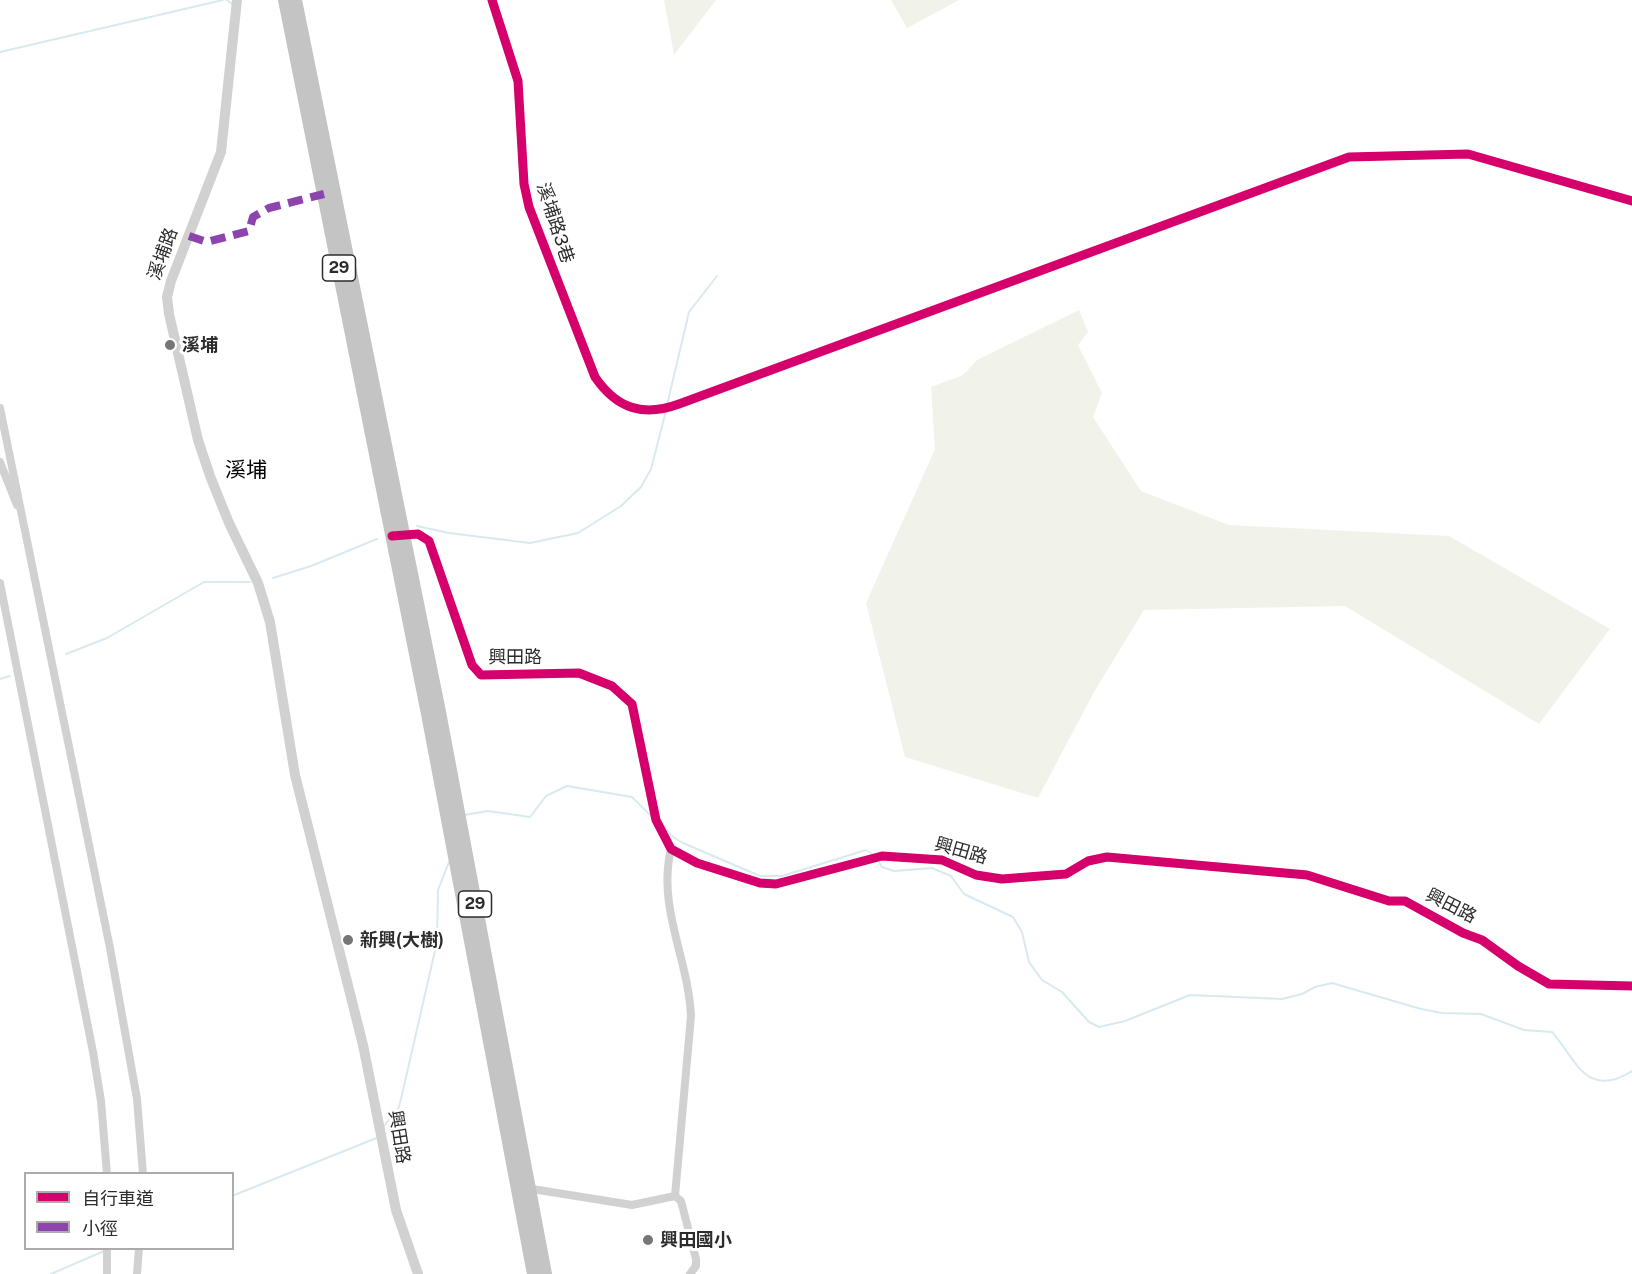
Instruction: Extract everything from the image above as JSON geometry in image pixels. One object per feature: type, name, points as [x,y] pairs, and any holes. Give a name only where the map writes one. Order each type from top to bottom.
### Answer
[{"type":"main road","name":"29","points":[[285,0],[398,535]]},
{"type":"main road","name":"29","points":[[295,0],[522,1188],[534,1274]]},
{"type":"main road","name":"29","points":[[522,1188],[546,1274]]},
{"type":"street","name":"溪埔路","points":[[237,0],[222,152],[167,297],[198,440],[229,523],[258,582]]},
{"type":"street","name":"溪埔路3巷","points":[[492,0],[518,81],[524,184],[529,207],[591,368],[605,392],[617,402],[632,409],[657,410],[671,407],[1349,157],[1468,154],[1632,201]]},
{"type":"street","points":[[0,408],[110,948],[137,1099],[143,1172]]},
{"type":"street","points":[[0,462],[11,495],[22,514]]},
{"type":"street","name":"興田路","points":[[398,535],[418,534],[429,541],[475,670],[490,676],[579,673],[612,686],[632,704],[656,820],[671,849],[697,863],[768,884],[882,856],[942,860],[976,875],[1002,879],[1066,874],[1088,861],[1107,856],[1307,874],[1389,902],[1406,901],[1463,933],[1482,940],[1548,984],[1632,986]]},
{"type":"street","name":"興田路","points":[[258,582],[270,622],[295,775],[378,1112],[384,1163],[396,1210],[418,1274]]},
{"type":"street","points":[[0,583],[93,1052],[101,1101],[107,1172]]},
{"type":"street","points":[[671,849],[666,872],[667,896],[690,994],[691,1016],[675,1196]]},
{"type":"street","points":[[522,1188],[632,1205],[675,1196]]},
{"type":"street","points":[[675,1196],[681,1201],[696,1259],[696,1266],[690,1274]]},
{"type":"street","points":[[107,1250],[107,1274]]},
{"type":"street","points":[[137,1274],[139,1250]]},
{"type":"shaded area","points":[[664,0],[716,0],[674,55]]},
{"type":"shaded area","points":[[891,0],[959,0],[907,28]]},
{"type":"shaded area","points":[[1079,310],[1088,332],[1078,345],[1102,393],[1093,417],[1141,491],[1229,525],[1449,536],[1610,629],[1539,724],[1345,606],[1144,610],[1094,692],[1038,798],[905,757],[866,603],[935,449],[931,387],[963,375],[977,360]]},
{"type":"waterway","points":[[0,52],[223,0]]},
{"type":"waterway","points":[[227,0],[232,4]]},
{"type":"waterway","points":[[667,405],[689,312],[717,276]]},
{"type":"waterway","points":[[417,526],[449,533],[530,543],[578,533],[621,506],[641,487],[651,469],[666,411]]},
{"type":"waterway","points":[[273,578],[311,566],[377,539]]},
{"type":"waterway","points":[[66,654],[107,638],[204,582],[250,582]]},
{"type":"waterway","points":[[0,679],[10,676]]},
{"type":"waterway","points":[[464,815],[488,811],[530,817],[546,796],[567,786],[632,797],[653,818]]},
{"type":"waterway","points":[[660,821],[672,836],[683,843],[760,876],[782,876],[866,850],[875,856]]},
{"type":"waterway","points":[[878,861],[882,867],[894,871],[932,868],[951,876],[964,894],[1013,917],[1022,932],[1029,962],[1042,980],[1062,992],[1089,1022],[1099,1027],[1125,1021],[1190,995],[1282,999],[1332,983],[1421,1009],[1442,1013],[1481,1014],[1524,1030],[1552,1032],[1576,1064],[1593,1079],[1603,1081],[1616,1079],[1632,1071]]},
{"type":"waterway","points":[[384,1126],[399,1107],[401,1099],[437,942],[438,890],[449,862]]},
{"type":"waterway","points":[[234,1195],[379,1137]]},
{"type":"waterway","points":[[51,1274],[104,1251]]},
{"type":"marked path","points":[[189,236],[207,242],[249,231],[253,217],[269,208],[324,194]]},
{"type":"cycle path","points":[[492,0],[518,81],[524,184],[529,207],[595,377],[612,397],[642,410],[654,410],[679,404],[1349,157],[1468,154],[1632,201]]},
{"type":"cycle path","points":[[392,536],[418,534],[429,541],[472,665],[481,675],[579,673],[612,686],[632,704],[656,820],[671,849],[697,863],[760,883],[776,884],[882,856],[942,860],[976,875],[1002,879],[1066,874],[1088,861],[1107,857],[1307,875],[1389,901],[1405,901],[1463,933],[1482,940],[1518,966],[1549,984],[1632,986]]},
{"type":"place","name":"溪埔","points":[[170,345]]},
{"type":"place","name":"新興(大樹)","points":[[348,940]]},
{"type":"place","name":"興田國小","points":[[648,1240]]},
{"type":"district","name":"溪埔","points":[[246,471]]}]
